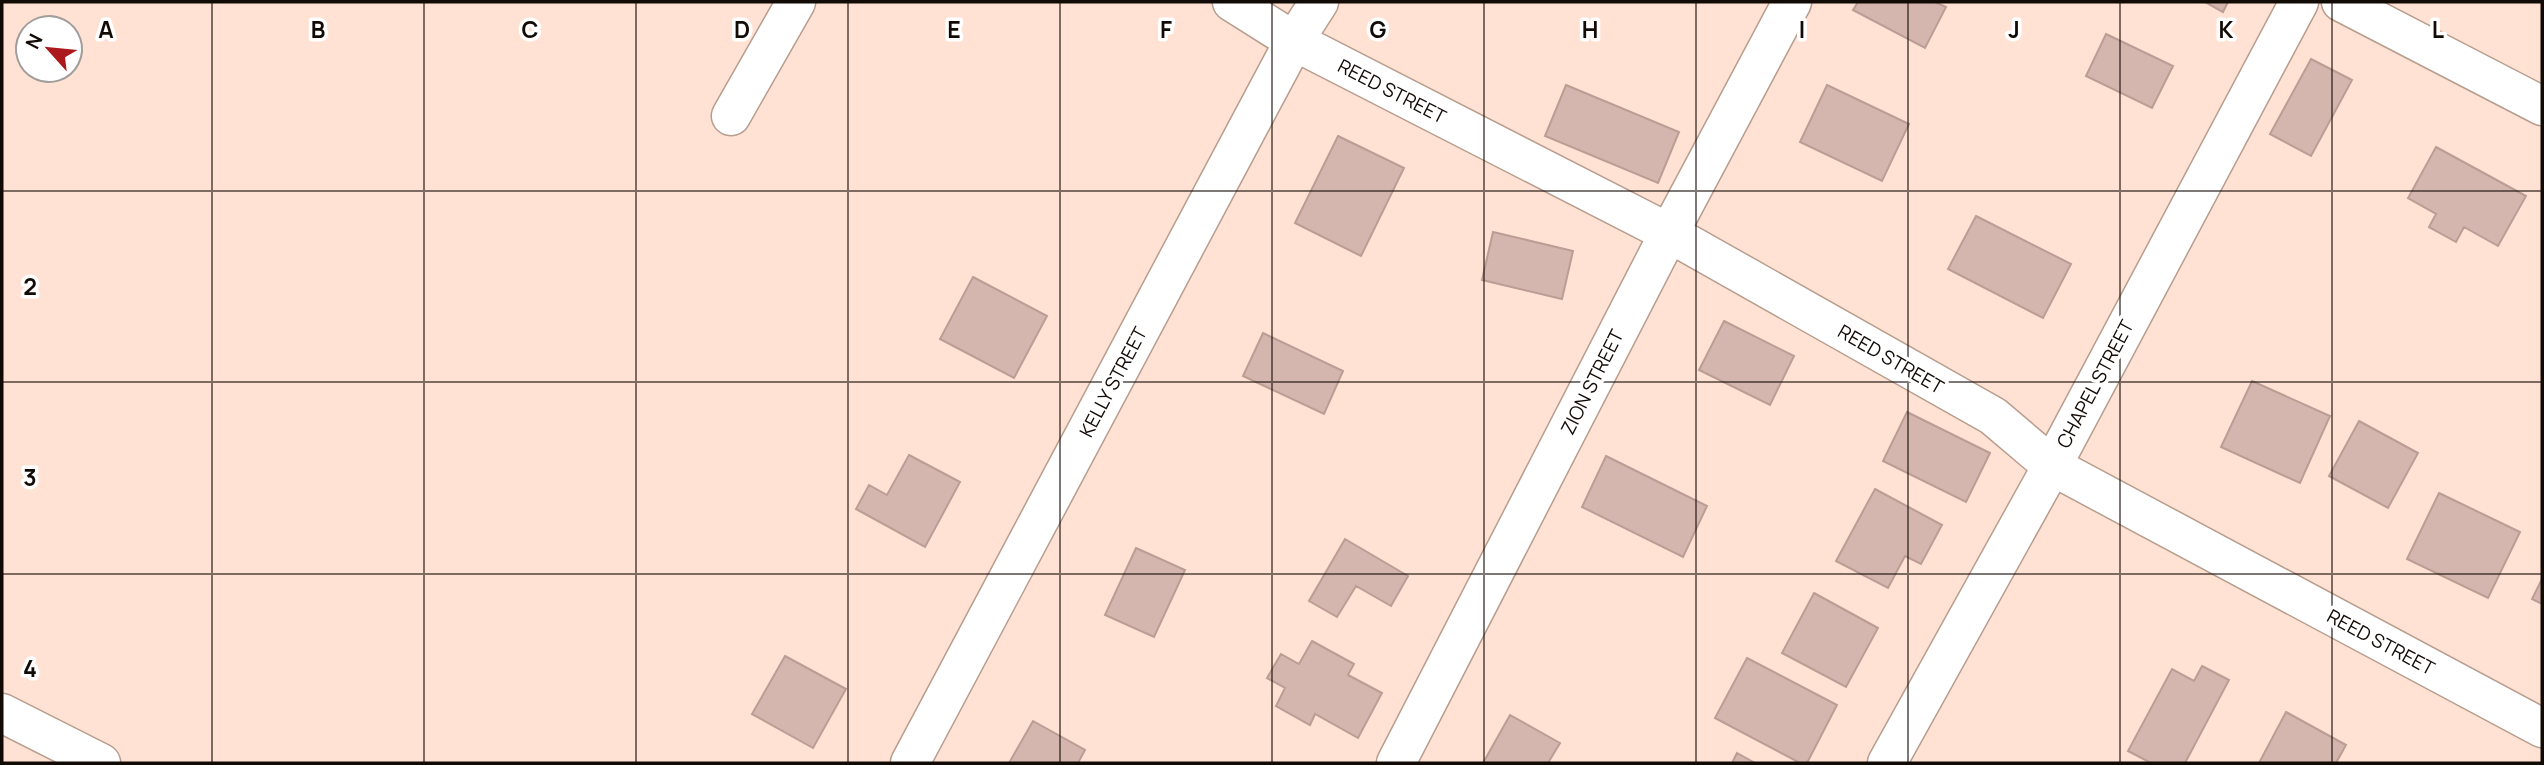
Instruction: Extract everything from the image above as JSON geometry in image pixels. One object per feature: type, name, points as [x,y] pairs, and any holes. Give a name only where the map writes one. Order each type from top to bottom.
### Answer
[{"type":"street","points":[[731,116],[796,2]]},
{"type":"street","name":"REED STREET","points":[[1233,2],[1294,41],[1669,233],[1993,416],[2052,466],[2542,728]]},
{"type":"street","name":"KELLY STREET","points":[[910,763],[1294,41],[1319,2]]},
{"type":"street","name":"ZION STREET","points":[[1396,763],[1669,233],[1792,2]]},
{"type":"street","name":"CHAPEL STREET","points":[[1887,763],[2052,466],[2299,2]]},
{"type":"street","points":[[2342,2],[2542,106]]},
{"type":"street","points":[[2,713],[101,763]]},
{"type":"building","points":[[1858,2],[1935,2],[1946,7],[1925,48],[1853,10]]},
{"type":"building","points":[[2205,2],[2228,2],[2223,12]]},
{"type":"building","points":[[2106,34],[2173,66],[2152,108],[2086,76]]},
{"type":"building","points":[[2311,59],[2352,80],[2311,156],[2270,134]]},
{"type":"building","points":[[1566,85],[1679,132],[1658,183],[1545,136]]},
{"type":"building","points":[[1827,85],[1909,124],[1882,181],[1800,142]]},
{"type":"building","points":[[1338,136],[1404,168],[1361,256],[1295,223]]},
{"type":"building","points":[[2436,147],[2526,196],[2498,246],[2464,227],[2456,242],[2429,227],[2436,214],[2408,198]]},
{"type":"building","points":[[1976,216],[2071,264],[2043,318],[1948,269]]},
{"type":"building","points":[[1493,232],[1573,251],[1562,299],[1482,280]]},
{"type":"building","points":[[973,277],[1047,316],[1014,378],[940,339]]},
{"type":"building","points":[[1724,321],[1794,356],[1770,405],[1699,370]]},
{"type":"building","points":[[1263,333],[1343,371],[1324,414],[1243,376]]},
{"type":"building","points":[[2252,381],[2330,416],[2300,483],[2221,447]]},
{"type":"building","points":[[1907,412],[1990,453],[1966,502],[1883,461]]},
{"type":"building","points":[[2359,421],[2418,453],[2388,508],[2329,476]]},
{"type":"building","points":[[909,455],[960,482],[925,547],[856,509],[869,485],[887,495]]},
{"type":"building","points":[[1606,456],[1707,506],[1683,557],[1582,507]]},
{"type":"building","points":[[1875,489],[1942,525],[1921,564],[1905,556],[1888,588],[1836,561]]},
{"type":"building","points":[[2439,493],[2520,532],[2488,598],[2407,559]]},
{"type":"building","points":[[1345,539],[1408,576],[1391,606],[1356,586],[1337,617],[1309,601]]},
{"type":"building","points":[[1136,548],[1185,570],[1154,637],[1105,615]]},
{"type":"building","points":[[2542,579],[2542,604],[2532,599]]},
{"type":"building","points":[[1814,593],[1878,628],[1846,687],[1782,653]]},
{"type":"building","points":[[1312,641],[1354,664],[1348,675],[1382,693],[1358,738],[1315,714],[1310,725],[1276,706],[1285,688],[1267,678],[1281,654],[1299,664]]},
{"type":"building","points":[[785,656],[846,689],[813,748],[752,714]]},
{"type":"building","points":[[1747,658],[1837,705],[1807,763],[1800,763],[1715,718]]},
{"type":"building","points":[[2202,666],[2229,680],[2185,763],[2151,763],[2128,751],[2172,669],[2194,681]]},
{"type":"building","points":[[2286,712],[2346,745],[2336,763],[2259,763]]},
{"type":"building","points":[[1510,715],[1560,743],[1548,763],[1483,763]]},
{"type":"building","points":[[1033,721],[1085,750],[1078,763],[1009,763]]},
{"type":"building","points":[[1737,753],[1755,763],[1732,763]]}]
